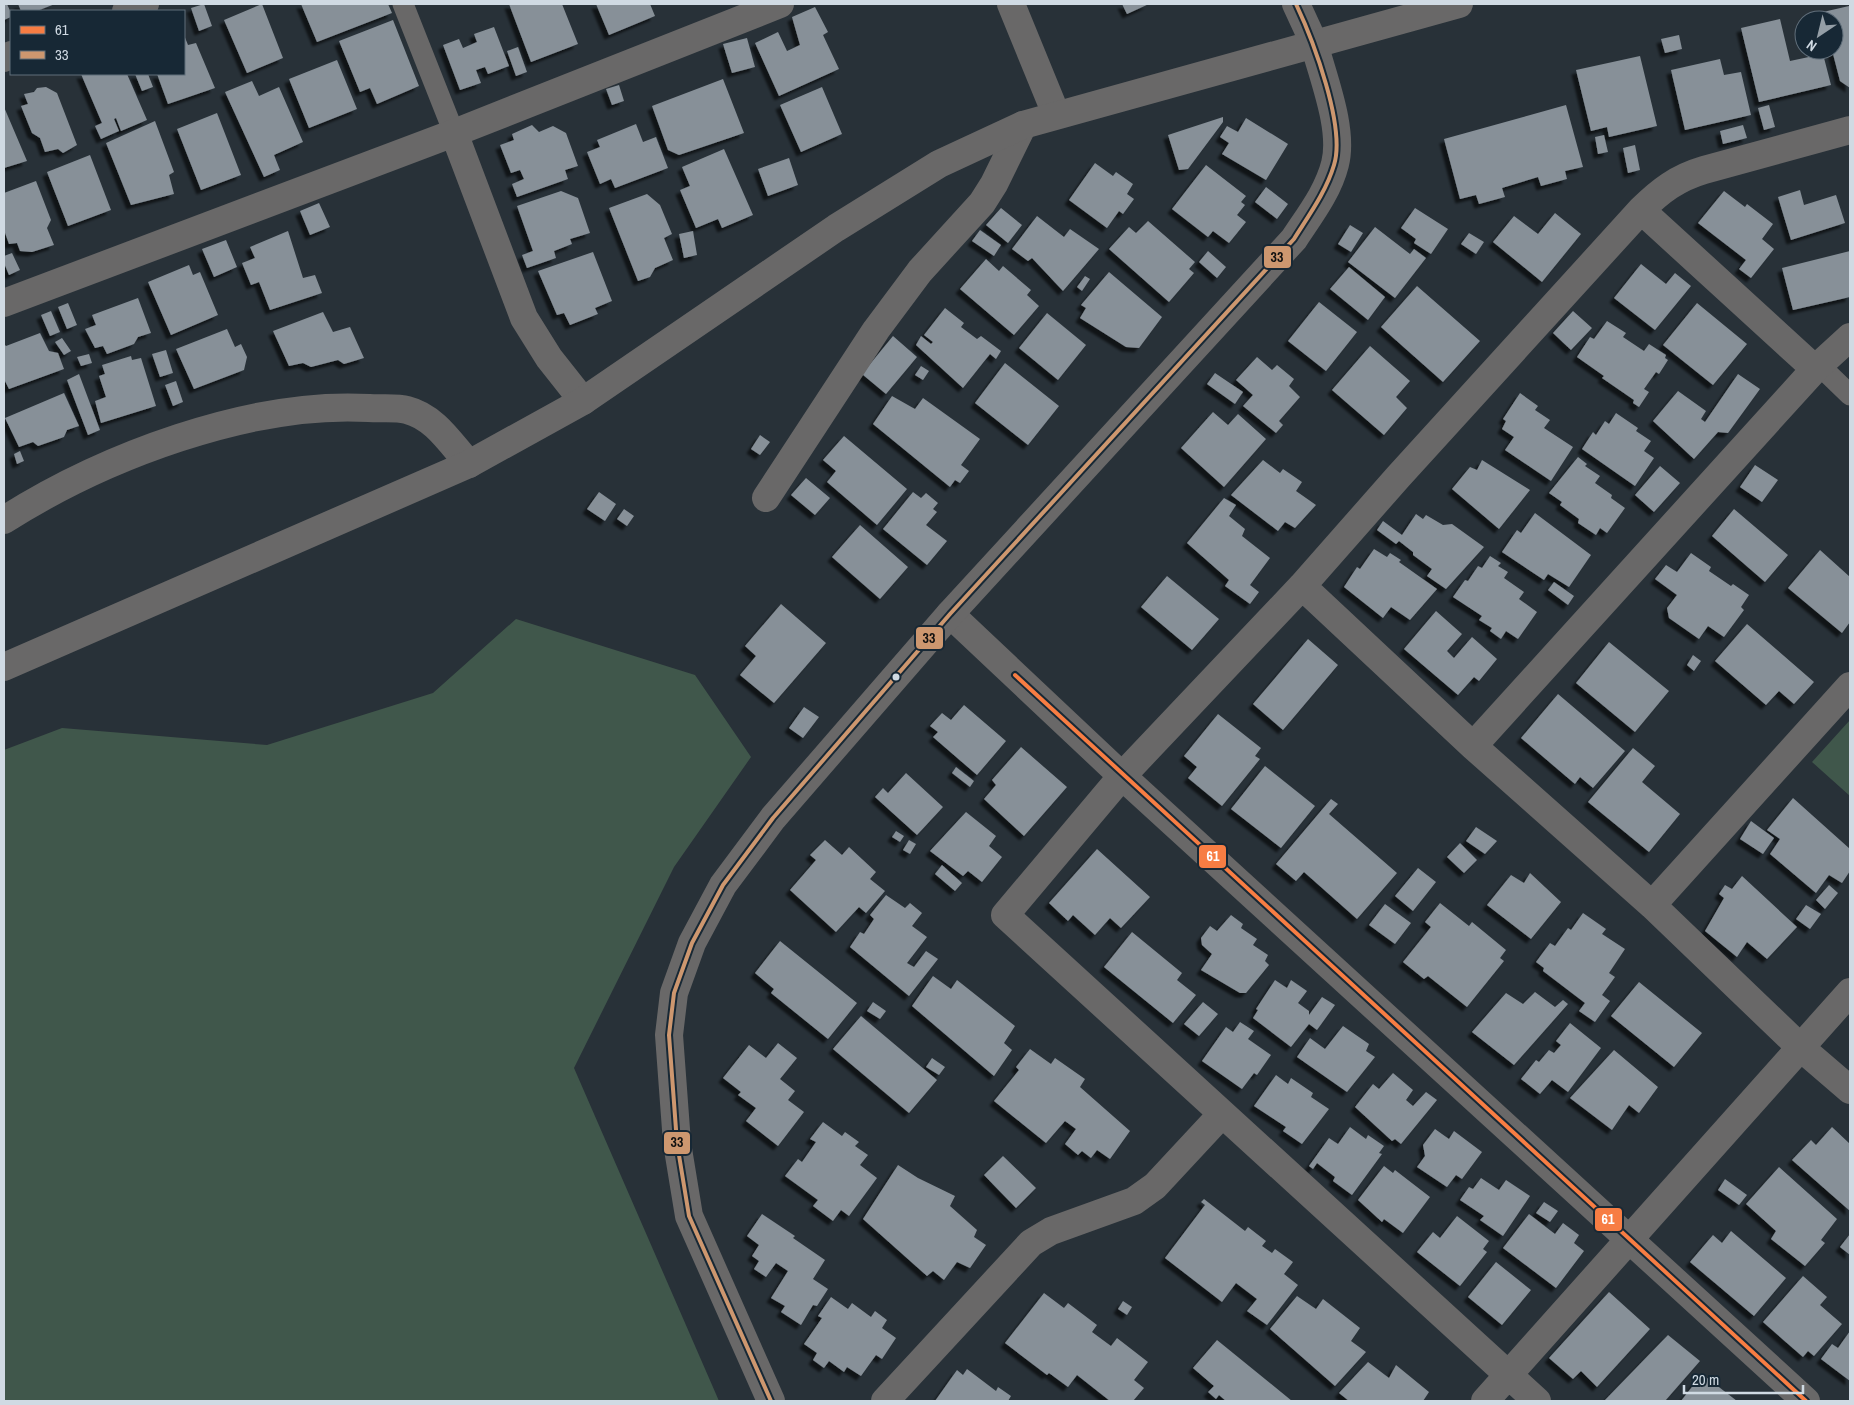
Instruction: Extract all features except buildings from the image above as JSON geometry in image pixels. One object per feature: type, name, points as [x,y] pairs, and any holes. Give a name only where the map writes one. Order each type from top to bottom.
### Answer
[{"type":"street","points":[[4,303],[454,133],[780,4]]},
{"type":"street","points":[[1011,4],[1056,114]]},
{"type":"street","points":[[771,1401],[689,1216],[677,1143],[669,1035],[674,993],[692,943],[723,885],[773,818],[950,614],[1294,239],[1324,193],[1335,164],[1336,131],[1314,43],[1296,4]]},
{"type":"street","points":[[4,667],[469,464],[583,401],[836,228],[939,164],[1023,125],[1056,114],[1459,4]]},
{"type":"street","points":[[766,498],[876,330],[920,271],[982,203],[1023,125]]},
{"type":"street","points":[[1537,1401],[1005,915],[1122,776],[1302,586],[1404,470],[1641,210],[1663,189],[1682,176],[1850,130]]},
{"type":"street","points":[[454,133],[524,318],[549,358],[583,401]]},
{"type":"street","points":[[1641,210],[1817,367]]},
{"type":"street","points":[[1473,746],[1817,367],[1850,337]]},
{"type":"street","points":[[4,520],[74,480],[192,433],[293,410],[341,406],[407,410],[431,421],[469,464]]},
{"type":"street","points":[[1302,586],[1473,746],[1652,905],[1800,1047],[1850,1090]]},
{"type":"street","points":[[950,614],[1122,776],[1806,1401]]},
{"type":"street","points":[[1652,905],[1850,686]]},
{"type":"street","points":[[1485,1401],[1850,992]]},
{"type":"street","points":[[885,1401],[1031,1243],[1051,1231],[1134,1201],[1155,1186],[1222,1114]]},
{"type":"lane","points":[[402,4],[454,133]]},
{"type":"lane","points":[[1817,367],[1850,395]]},
{"type":"green space","points":[[516,619],[695,675],[751,757],[674,867],[574,1068],[719,1401],[4,1401],[4,750],[62,728],[267,745],[433,693]]},
{"type":"green space","points":[[1850,720],[1850,796],[1812,762]]},
{"type":"transit line","name":"33","points":[[771,1401],[689,1216],[677,1143],[669,1035],[674,993],[692,943],[723,885],[773,818],[950,614],[1294,239],[1317,203],[1331,175],[1337,149],[1336,129],[1326,84],[1311,39],[1296,4]]},
{"type":"transit line","name":"61","points":[[1015,675],[1806,1401]]}]
